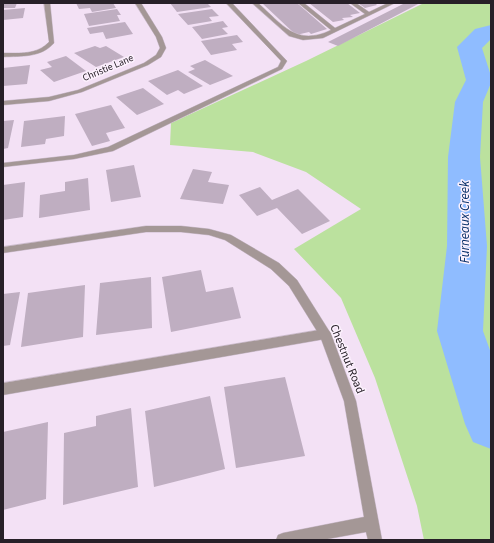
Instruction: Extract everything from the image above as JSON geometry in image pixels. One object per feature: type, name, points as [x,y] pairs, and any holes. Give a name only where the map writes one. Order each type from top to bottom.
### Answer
[{"type":"street","points":[[3,55],[36,52],[44,50],[49,46],[52,42],[47,3]]},
{"type":"street","name":"Christie Lane","points":[[3,103],[49,99],[67,95],[138,67],[160,56],[163,48],[159,37],[138,3]]},
{"type":"street","points":[[3,165],[74,157],[110,149],[280,68],[284,61],[229,3]]},
{"type":"street","points":[[255,3],[291,35],[303,38],[321,37],[369,14],[383,5],[392,3]]},
{"type":"street","points":[[301,3],[335,31]]},
{"type":"street","points":[[353,3],[369,14]]},
{"type":"street","name":"Chestnut Road","points":[[3,250],[146,229],[181,229],[228,237],[275,266],[293,283],[325,334],[350,402],[376,540]]},
{"type":"street","points":[[3,389],[325,334]]},
{"type":"street","points":[[283,540],[373,523]]},
{"type":"green space","points":[[424,3],[491,3],[491,540],[424,540],[417,506],[375,378],[341,298],[294,249],[361,209],[306,172],[253,152],[170,145],[171,123],[306,61]]},
{"type":"building","points":[[3,3],[17,3],[15,8],[3,8]]},
{"type":"building","points":[[76,3],[113,3],[116,8],[92,12],[90,8],[79,9]]},
{"type":"building","points":[[170,3],[207,3],[211,7],[177,12]]},
{"type":"building","points":[[262,3],[297,3],[327,29],[311,34],[309,32],[296,35]]},
{"type":"building","points":[[309,3],[347,3],[360,13],[350,15],[353,17],[342,18],[344,20],[333,22]]},
{"type":"building","points":[[358,3],[375,3],[377,5],[365,8]]},
{"type":"building","points":[[405,3],[420,3],[338,46],[328,42]]},
{"type":"building","points":[[25,8],[23,18],[3,20],[3,10]]},
{"type":"building","points":[[117,9],[121,15],[117,15],[120,21],[89,26],[84,14]]},
{"type":"building","points":[[212,9],[219,16],[209,17],[212,21],[188,25],[178,14]]},
{"type":"building","points":[[223,21],[228,27],[222,28],[228,34],[202,39],[192,27]]},
{"type":"building","points":[[125,22],[133,34],[106,39],[103,32],[90,34],[87,28]]},
{"type":"building","points":[[237,35],[243,42],[232,44],[237,50],[211,55],[201,41]]},
{"type":"building","points":[[95,46],[100,48],[106,46],[124,57],[96,67],[74,53]]},
{"type":"building","points":[[66,56],[86,71],[54,82],[40,70],[52,67],[47,62]]},
{"type":"building","points":[[205,60],[233,76],[210,85],[188,72],[195,69],[190,66]]},
{"type":"building","points":[[30,65],[27,84],[3,86],[3,68]]},
{"type":"building","points":[[178,70],[203,86],[184,94],[178,90],[167,95],[148,81]]},
{"type":"building","points":[[143,88],[164,104],[137,115],[116,97]]},
{"type":"building","points":[[111,105],[125,128],[106,133],[110,141],[92,146],[75,114]]},
{"type":"building","points":[[65,116],[64,136],[46,139],[45,144],[21,147],[24,121]]},
{"type":"building","points":[[14,120],[8,148],[3,149],[3,121]]},
{"type":"building","points":[[134,165],[141,197],[111,202],[106,170]]},
{"type":"building","points":[[193,169],[212,172],[208,182],[229,185],[223,204],[180,199]]},
{"type":"building","points":[[88,178],[90,210],[39,218],[40,195],[65,191],[65,182]]},
{"type":"building","points":[[25,182],[23,217],[3,220],[3,185]]},
{"type":"building","points":[[260,187],[272,200],[298,189],[330,221],[302,234],[277,208],[257,216],[239,195]]},
{"type":"building","points":[[201,270],[206,292],[233,287],[241,318],[171,332],[162,277]]},
{"type":"building","points":[[151,277],[152,328],[96,335],[100,283]]},
{"type":"building","points":[[85,285],[83,337],[21,347],[28,293]]},
{"type":"building","points":[[20,292],[10,345],[3,346],[3,294]]},
{"type":"building","points":[[285,377],[305,456],[236,468],[224,387]]},
{"type":"building","points":[[210,396],[225,469],[154,487],[145,411]]},
{"type":"building","points":[[131,408],[138,487],[63,505],[64,433],[96,426],[96,416]]},
{"type":"building","points":[[48,422],[46,499],[3,510],[3,432]]},
{"type":"waterway","name":"Furneaux Creek","points":[[491,32],[483,34],[469,47],[479,80],[469,102],[464,157],[467,246],[460,331],[491,424]]}]
